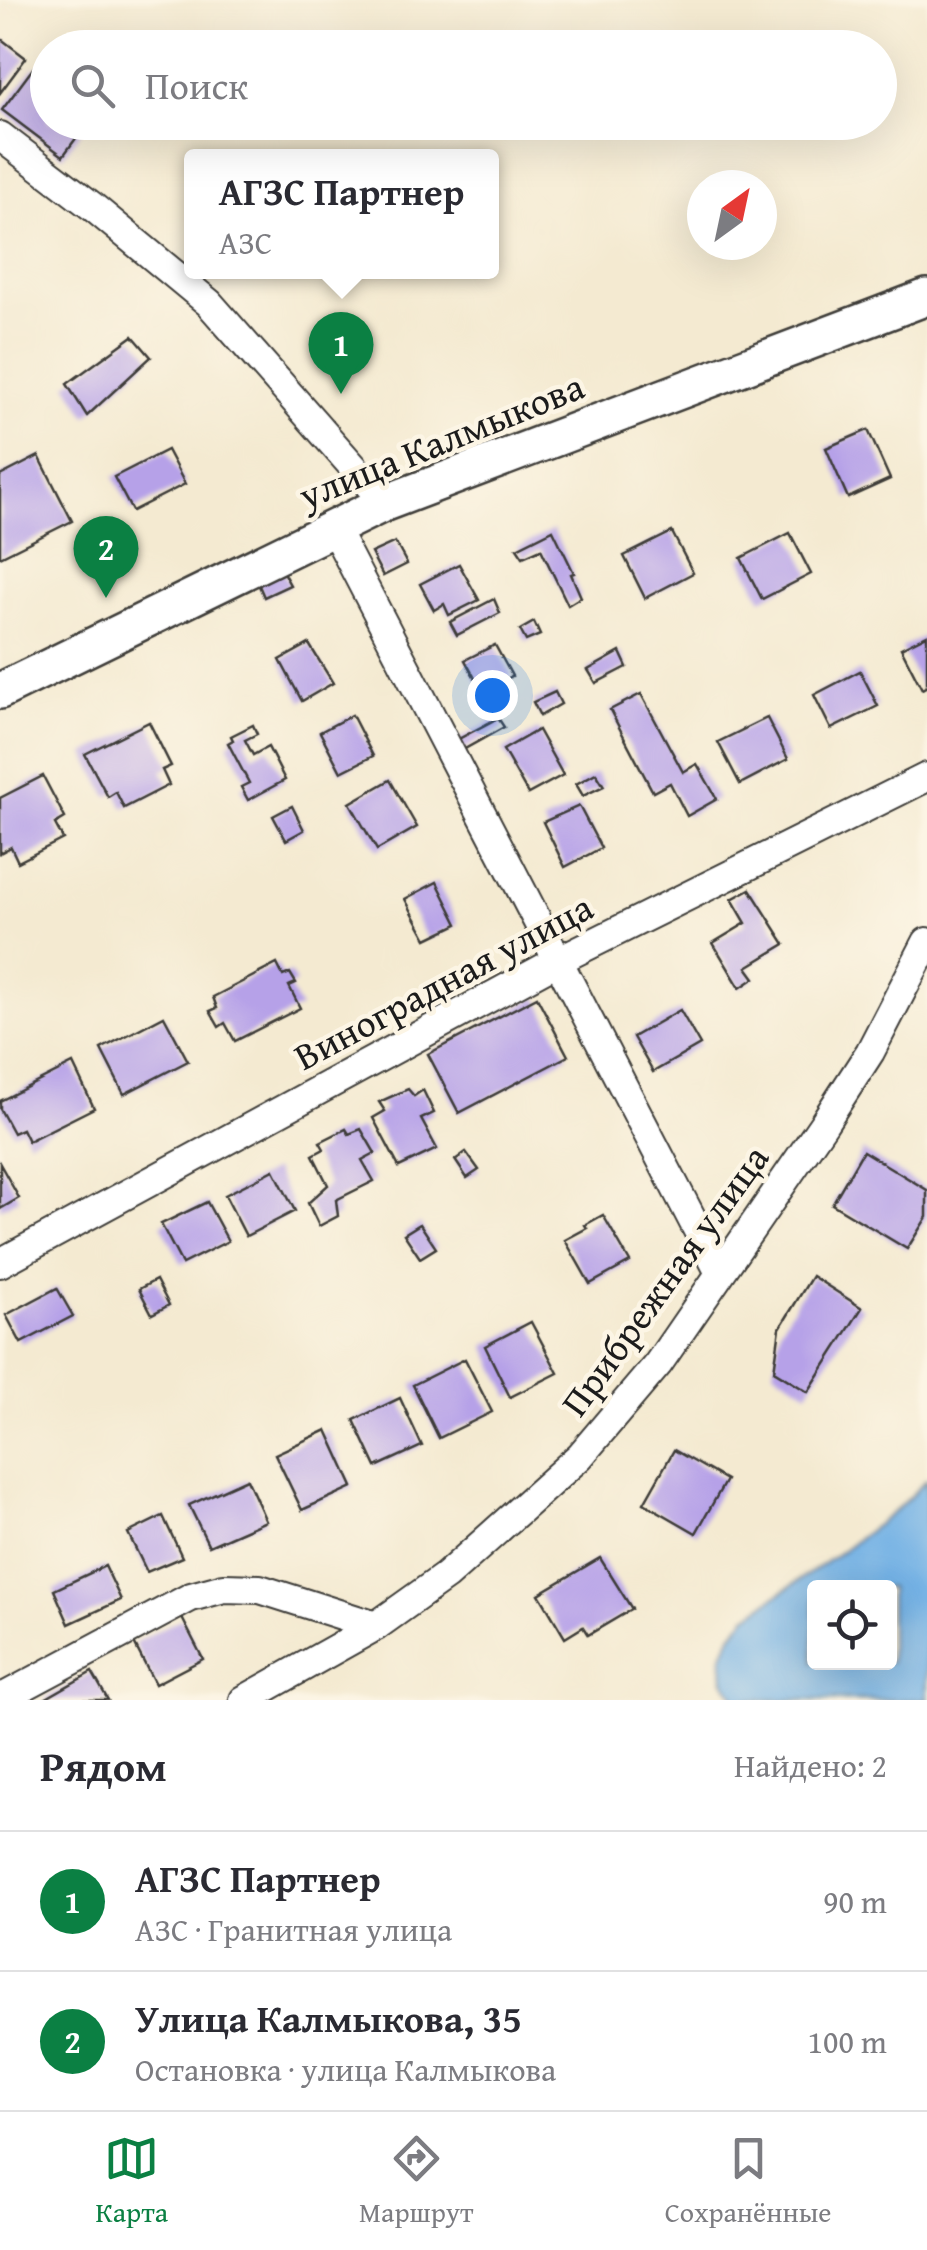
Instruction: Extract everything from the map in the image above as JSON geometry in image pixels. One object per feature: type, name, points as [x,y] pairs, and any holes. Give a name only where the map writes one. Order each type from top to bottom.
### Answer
[{"type":"main road","name":"улица Калмыкова","points":[[0,691],[385,503],[925,304]]},
{"type":"street","points":[[0,136],[209,303],[385,503]]},
{"type":"street","points":[[333,527],[720,1273]]},
{"type":"street","name":"Виноградная улица","points":[[0,1263],[557,961],[927,776]]},
{"type":"street","name":"Прибрежная улица","points":[[244,1700],[376,1626],[446,1576],[580,1456],[658,1364],[870,1052],[927,942]]},
{"type":"street","points":[[0,1699],[191,1598],[224,1588],[260,1589],[376,1626]]},
{"type":"water","points":[[927,1480],[927,1700],[737,1700],[724,1680],[722,1656],[731,1636],[747,1616],[895,1511]]},
{"type":"building","points":[[0,38],[26,58],[0,93]]},
{"type":"building","points":[[30,72],[30,131],[2,110]]},
{"type":"building","points":[[42,140],[75,140],[63,156]]},
{"type":"building","points":[[133,336],[151,357],[87,416],[67,384]]},
{"type":"building","points":[[868,430],[890,479],[848,498],[826,448]]},
{"type":"building","points":[[167,450],[185,484],[132,511],[114,477]]},
{"type":"building","points":[[39,456],[72,521],[0,557],[0,476]]},
{"type":"building","points":[[553,530],[581,597],[568,605],[541,549],[523,557],[517,548]]},
{"type":"building","points":[[672,532],[693,573],[645,598],[624,556]]},
{"type":"building","points":[[790,533],[811,574],[762,599],[741,558]]},
{"type":"building","points":[[395,542],[407,564],[383,576],[371,553]]},
{"type":"building","points":[[278,563],[290,585],[264,597],[254,574]]},
{"type":"building","points":[[459,564],[479,600],[449,615],[444,604],[434,610],[420,584]]},
{"type":"building","points":[[494,599],[500,613],[457,635],[450,622]]},
{"type":"building","points":[[534,622],[540,635],[526,641],[520,630]]},
{"type":"building","points":[[927,635],[927,686],[922,689],[901,648]]},
{"type":"building","points":[[309,644],[333,683],[302,701],[280,660]]},
{"type":"building","points":[[495,645],[512,676],[492,687],[497,697],[488,702],[465,660]]},
{"type":"building","points":[[620,652],[627,667],[596,683],[588,670]]},
{"type":"building","points":[[860,671],[878,706],[831,729],[814,695]]},
{"type":"building","points":[[555,692],[561,704],[540,716],[533,702]]},
{"type":"building","points":[[641,694],[683,772],[697,764],[717,799],[687,816],[670,783],[653,792],[610,710]]},
{"type":"building","points":[[352,715],[373,756],[341,772],[320,732]]},
{"type":"building","points":[[498,718],[504,727],[461,751],[455,741]]},
{"type":"building","points":[[767,718],[788,759],[740,784],[718,742]]},
{"type":"building","points":[[149,722],[171,766],[162,770],[169,785],[124,808],[116,792],[108,797],[85,754]]},
{"type":"building","points":[[253,725],[257,734],[245,740],[253,755],[268,747],[285,780],[248,800],[241,787],[249,783],[228,743],[233,740],[231,736]]},
{"type":"building","points":[[538,730],[563,775],[528,794],[503,750]]},
{"type":"building","points":[[596,773],[604,786],[583,796],[576,784]]},
{"type":"building","points":[[43,776],[65,818],[55,824],[63,839],[18,862],[11,847],[0,853],[0,798]]},
{"type":"building","points":[[390,780],[417,827],[377,850],[350,803]]},
{"type":"building","points":[[292,806],[304,830],[286,840],[273,816]]},
{"type":"building","points":[[579,806],[601,848],[565,867],[543,822]]},
{"type":"building","points":[[437,882],[458,924],[427,939],[405,899]]},
{"type":"building","points":[[750,889],[785,944],[747,967],[755,978],[740,988],[713,943],[746,923],[732,899]]},
{"type":"building","points":[[277,964],[283,976],[290,973],[296,983],[289,986],[300,1008],[235,1041],[225,1023],[219,1027],[210,1011],[217,1008],[213,997]]},
{"type":"building","points":[[537,997],[568,1056],[459,1113],[428,1054]]},
{"type":"building","points":[[680,1010],[700,1045],[653,1072],[633,1037]]},
{"type":"building","points":[[164,1016],[188,1061],[124,1094],[101,1049]]},
{"type":"building","points":[[73,1064],[94,1108],[28,1141],[22,1129],[13,1133],[0,1109],[0,1101]]},
{"type":"building","points":[[408,1089],[414,1096],[423,1090],[434,1113],[421,1119],[437,1149],[399,1167],[373,1118],[385,1111],[379,1102]]},
{"type":"building","points":[[346,1129],[349,1134],[361,1129],[375,1153],[362,1160],[374,1181],[336,1200],[338,1216],[319,1226],[308,1203],[328,1185],[313,1155],[324,1149],[320,1142]]},
{"type":"building","points":[[863,1151],[927,1190],[927,1217],[907,1249],[832,1204]]},
{"type":"building","points":[[466,1152],[479,1170],[467,1178],[455,1160]]},
{"type":"building","points":[[0,1164],[19,1198],[0,1209]]},
{"type":"building","points":[[274,1170],[295,1211],[246,1236],[225,1195]]},
{"type":"building","points":[[207,1202],[228,1241],[182,1264],[161,1224]]},
{"type":"building","points":[[603,1215],[630,1262],[590,1284],[565,1240]]},
{"type":"building","points":[[420,1224],[436,1248],[420,1258],[404,1234]]},
{"type":"building","points":[[812,1276],[862,1308],[808,1392],[774,1371],[780,1328]]},
{"type":"building","points":[[156,1280],[169,1305],[152,1314],[139,1289]]},
{"type":"building","points":[[57,1288],[73,1316],[21,1343],[6,1315]]},
{"type":"building","points":[[531,1322],[558,1373],[510,1397],[485,1346]]},
{"type":"building","points":[[465,1359],[492,1412],[439,1438],[413,1385]]},
{"type":"building","points":[[400,1398],[422,1446],[376,1467],[354,1420]]},
{"type":"building","points":[[327,1430],[353,1487],[302,1510],[275,1454]]},
{"type":"building","points":[[674,1450],[726,1480],[696,1533],[644,1503]]},
{"type":"building","points":[[247,1479],[266,1521],[209,1546],[189,1505]]},
{"type":"building","points":[[163,1516],[182,1557],[147,1572],[128,1533]]},
{"type":"building","points":[[600,1558],[632,1609],[588,1635],[583,1627],[565,1638],[539,1594]]},
{"type":"building","points":[[105,1566],[121,1600],[69,1624],[54,1590]]},
{"type":"building","points":[[182,1618],[203,1659],[155,1684],[134,1643]]},
{"type":"building","points":[[92,1672],[108,1700],[43,1700]]},
{"type":"place","name":"АГЗС Партнер","points":[[341,394]]},
{"type":"place","name":"Улица Калмыкова, 35","points":[[106,598]]}]
